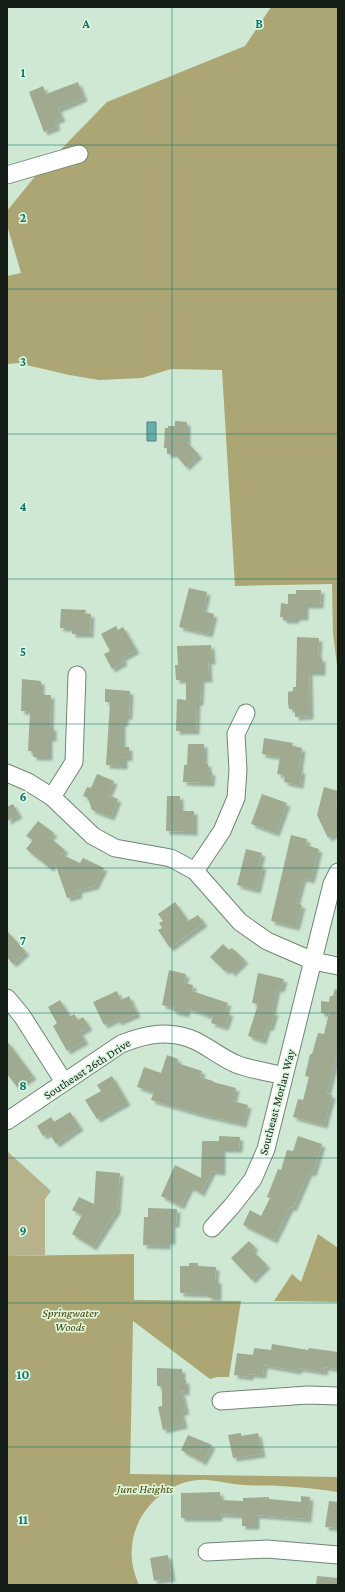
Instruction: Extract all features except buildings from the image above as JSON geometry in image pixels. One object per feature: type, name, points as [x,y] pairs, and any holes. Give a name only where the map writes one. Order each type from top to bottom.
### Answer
[{"type":"street","points":[[7,175],[79,154]]},
{"type":"street","points":[[52,797],[74,762],[76,675]]},
{"type":"street","points":[[195,871],[222,831],[236,798],[238,770],[236,734],[246,713]]},
{"type":"street","points":[[7,772],[28,782],[52,797],[93,836],[115,848],[172,858],[195,871],[240,922],[267,941],[313,961],[338,966]]},
{"type":"street","name":"Southeast Morlan Way","points":[[212,1228],[232,1206],[253,1179],[271,1134],[332,884],[338,872]]},
{"type":"street","points":[[7,998],[22,1016],[64,1082]]},
{"type":"street","name":"Southeast 26th Drive","points":[[7,1121],[121,1044],[141,1036],[158,1033],[178,1036],[195,1041],[237,1064],[284,1076]]},
{"type":"street","points":[[221,1401],[308,1396],[338,1396]]},
{"type":"street","points":[[207,1552],[267,1549],[338,1555]]},
{"type":"shaded area","points":[[7,1151],[51,1191],[45,1199],[45,1255],[7,1256]]},
{"type":"green space","points":[[271,7],[338,7],[338,673],[333,634],[332,584],[235,586],[222,370],[171,369],[142,378],[99,380],[69,375],[18,363],[7,364],[7,276],[21,273],[7,225],[7,211],[37,174],[107,102],[245,46]]},
{"type":"green space","points":[[318,1234],[338,1248],[338,1302],[274,1301],[292,1274],[301,1282]]},
{"type":"green space","name":"Springwater Woods","points":[[134,1254],[134,1300],[241,1301],[229,1377],[217,1377],[210,1379],[133,1321],[130,1474],[338,1477],[338,1492],[294,1487],[243,1485],[207,1480],[196,1480],[185,1483],[165,1492],[156,1499],[148,1507],[137,1526],[134,1533],[132,1563],[139,1585],[7,1585],[7,1256]]},
{"type":"water","points":[[147,422],[156,422],[156,441],[147,441]]},
{"type":"park label","name":"June Heights","points":[[145,1489]]}]
